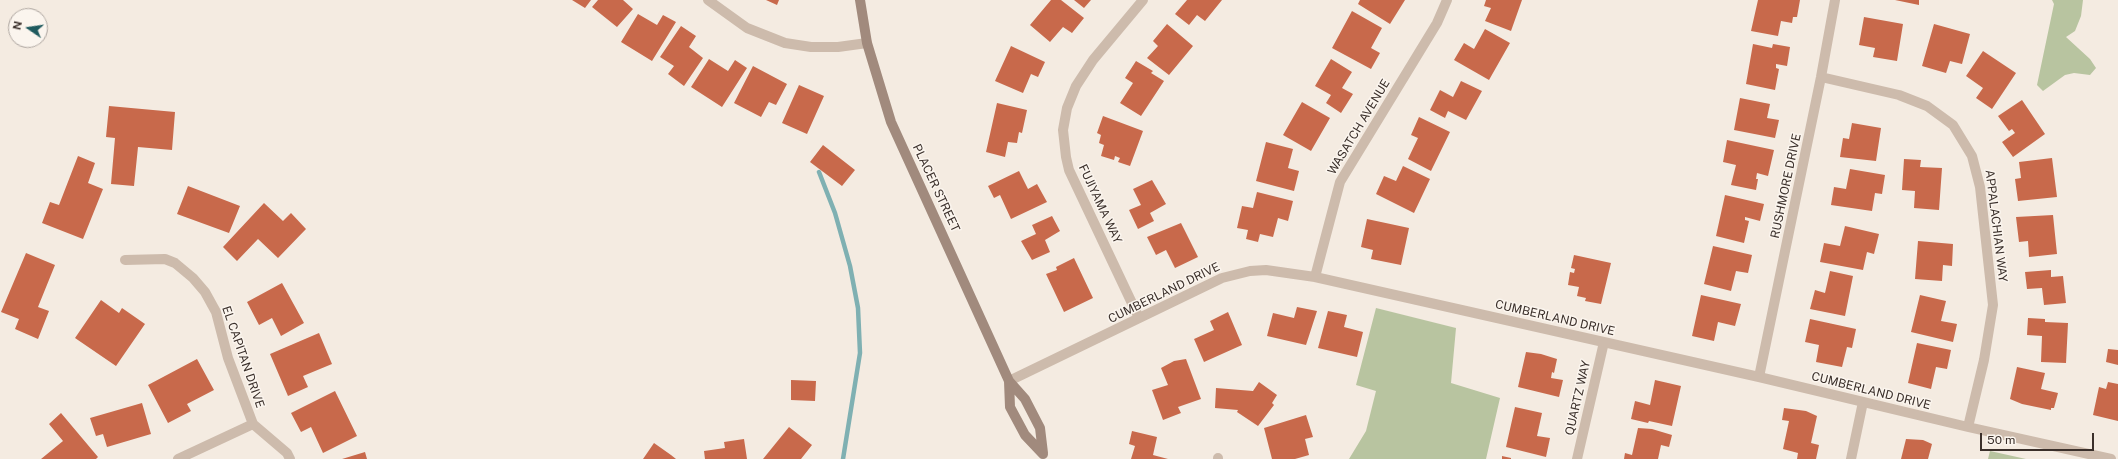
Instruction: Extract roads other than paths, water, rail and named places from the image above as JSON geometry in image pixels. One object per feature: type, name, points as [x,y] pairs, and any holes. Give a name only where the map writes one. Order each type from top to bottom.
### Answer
[{"type":"main road","name":"PLACER STREET","points":[[860,0],[866,43],[891,122],[1009,381]]},
{"type":"main road","points":[[1009,381],[1010,407],[1025,435],[1044,456]]},
{"type":"main road","points":[[1009,381],[1025,399],[1040,428],[1044,456]]},
{"type":"street","points":[[708,0],[747,28],[779,42],[811,47],[838,47],[866,43]]},
{"type":"street","name":"FUJIYAMA WAY","points":[[1139,318],[1069,170],[1063,130],[1067,108],[1076,86],[1093,60],[1143,0]]},
{"type":"street","name":"WASATCH AVENUE","points":[[1315,277],[1340,182],[1437,23],[1448,0]]},
{"type":"street","name":"RUSHMORE DRIVE","points":[[1759,377],[1821,77],[1835,0]]},
{"type":"street","name":"APPALACHIAN WAY","points":[[1821,77],[1899,95],[1928,106],[1954,125],[1972,156],[1980,187],[1993,305],[1984,360],[1968,427]]},
{"type":"street","name":"EL CAPITAN DRIVE","points":[[125,260],[165,260],[175,263],[184,269],[205,292],[216,312],[228,358],[253,424],[287,454],[290,459]]},
{"type":"street","name":"CUMBERLAND DRIVE","points":[[1009,381],[1222,278],[1235,274],[1266,270],[1315,277],[1759,377],[1968,427],[2111,459]]},
{"type":"street","name":"QUARTZ WAY","points":[[1577,459],[1604,342]]},
{"type":"street","points":[[1851,459],[1863,402]]},
{"type":"street","points":[[178,459],[253,424]]},
{"type":"waterway","points":[[819,172],[835,213],[850,266],[858,308],[860,353],[843,459]]}]
